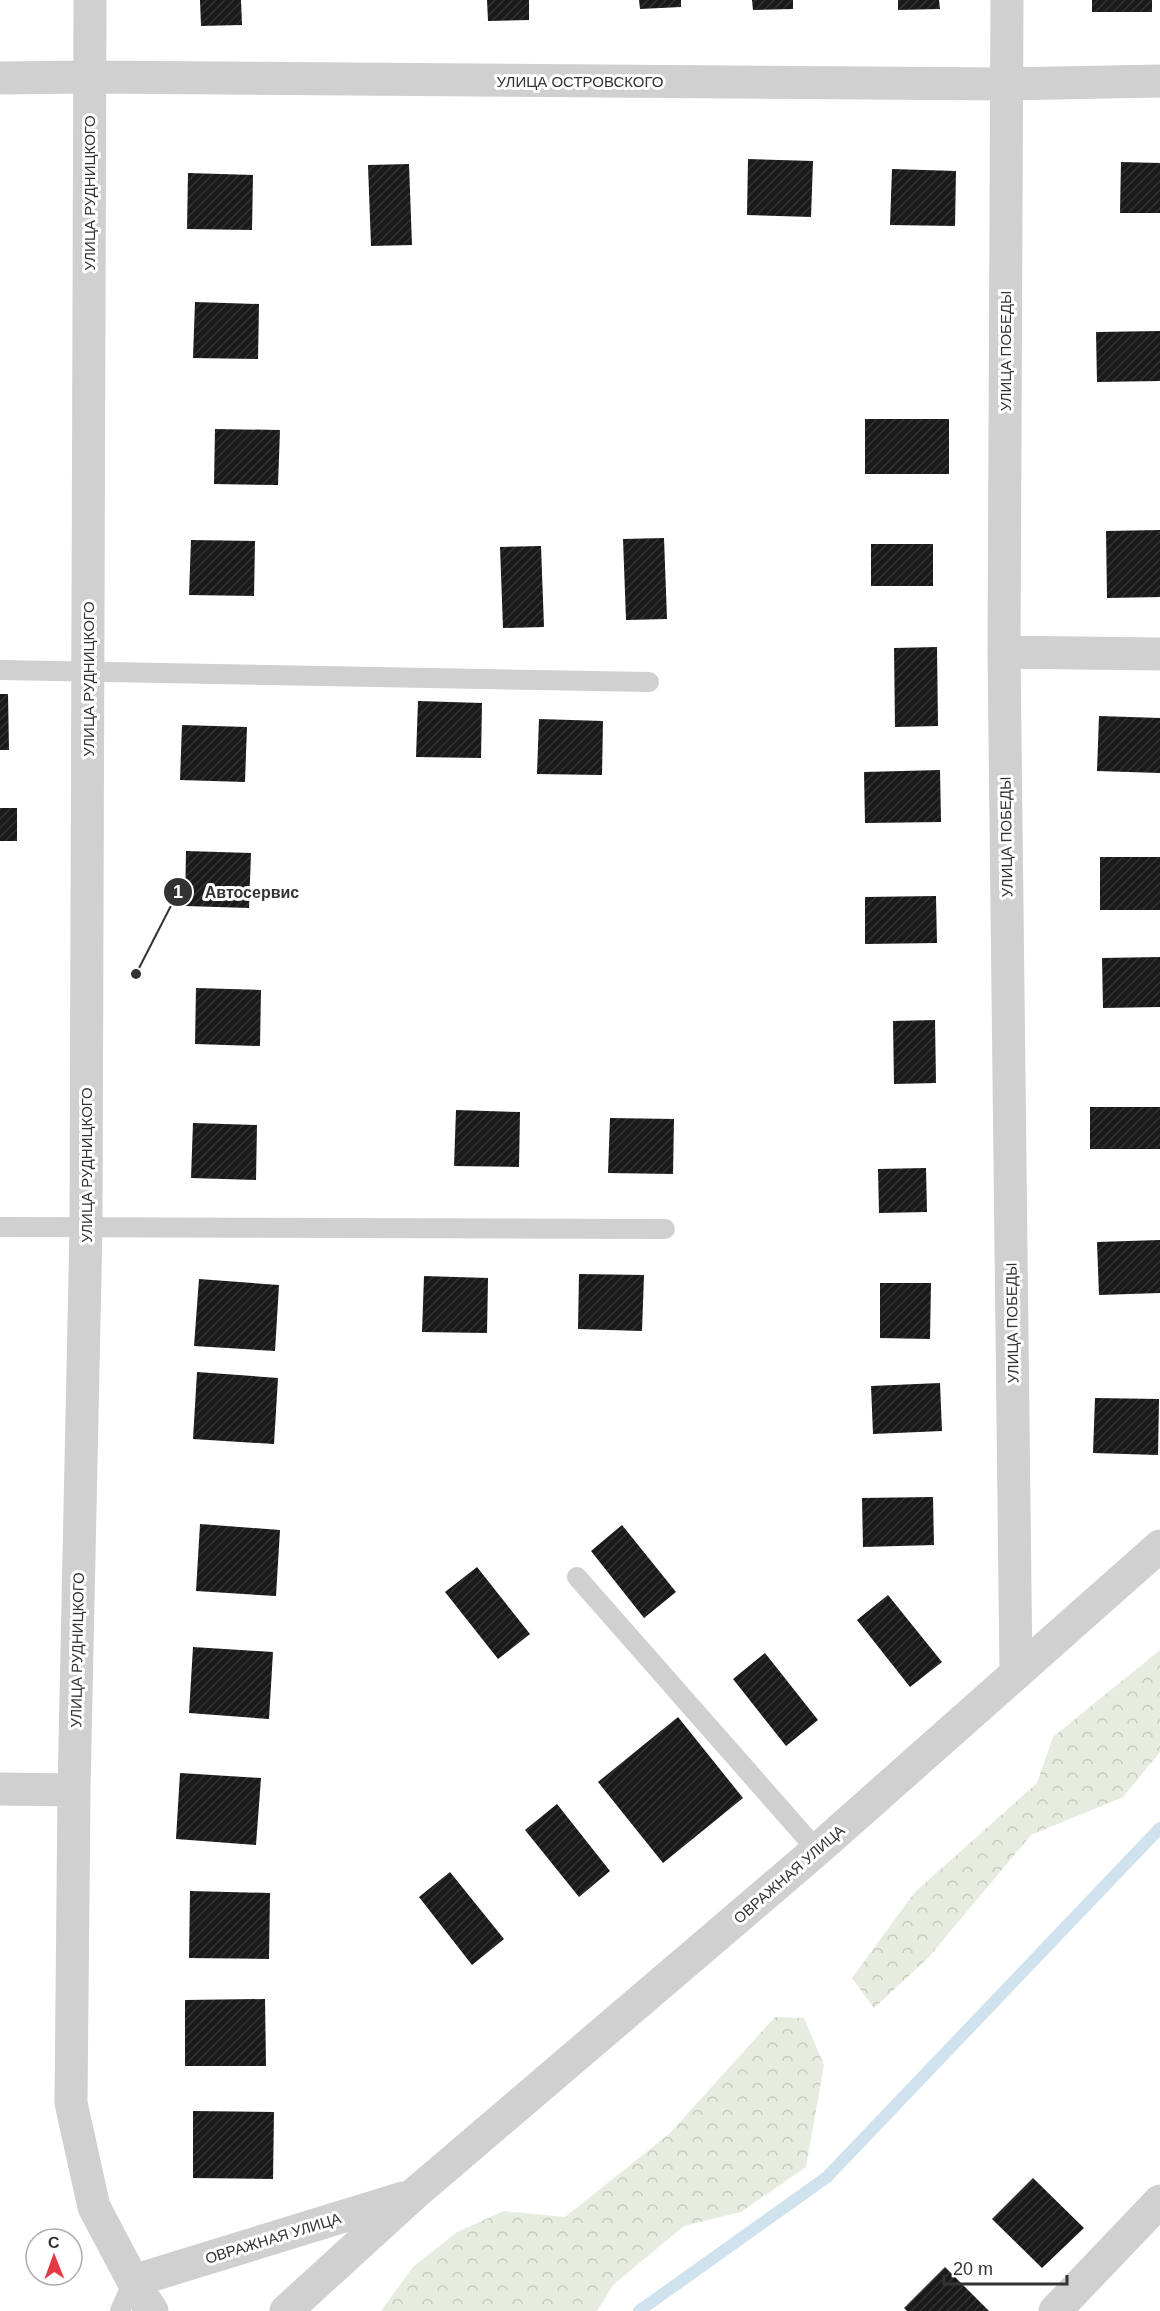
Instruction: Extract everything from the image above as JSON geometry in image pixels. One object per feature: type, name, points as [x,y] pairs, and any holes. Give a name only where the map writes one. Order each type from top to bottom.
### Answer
[{"type":"street","name":"УЛИЦА РУДНИЦКОГО","points":[[90,0],[86,1228],[74,1790],[71,2103],[94,2206],[133,2281],[153,2311]]},
{"type":"street","name":"УЛИЦА ПОБЕДЫ","points":[[1007,0],[1004,652],[1016,1674]]},
{"type":"street","name":"УЛИЦА ОСТРОВСКОГО","points":[[0,78],[1006,84],[1160,81]]},
{"type":"street","points":[[1004,652],[1160,654]]},
{"type":"street","name":"ОВРАЖНАЯ УЛИЦА","points":[[286,2311],[413,2196],[817,1850],[1160,1546]]},
{"type":"street","points":[[0,1789],[74,1790]]},
{"type":"street","name":"ОВРАЖНАЯ УЛИЦА","points":[[133,2281],[413,2196]]},
{"type":"street","points":[[1055,2311],[1160,2201]]},
{"type":"lane","points":[[0,670],[649,682]]},
{"type":"lane","points":[[0,1227],[665,1229]]},
{"type":"lane","points":[[577,1577],[817,1850]]},
{"type":"lane","points":[[120,2311],[133,2281]]},
{"type":"green space","points":[[1160,1650],[1160,1752],[1123,1797],[1031,1835],[928,1958],[874,2008],[852,1978],[915,1892],[1037,1783],[1053,1737]]},
{"type":"green space","points":[[775,2017],[804,2018],[824,2065],[806,2167],[741,2212],[684,2226],[613,2285],[597,2311],[381,2311],[413,2267],[457,2232],[504,2211],[565,2217],[669,2134]]},
{"type":"building","points":[[200,0],[241,0],[242,25],[201,26]]},
{"type":"building","points":[[487,0],[529,0],[529,20],[488,21]]},
{"type":"building","points":[[639,0],[681,0],[681,7],[640,9]]},
{"type":"building","points":[[752,0],[793,0],[793,9],[753,10]]},
{"type":"building","points":[[898,0],[939,0],[940,9],[898,10]]},
{"type":"building","points":[[1092,0],[1152,0],[1152,12],[1092,12]]},
{"type":"building","points":[[748,159],[813,161],[811,217],[747,215]]},
{"type":"building","points":[[1121,162],[1160,163],[1160,213],[1120,213]]},
{"type":"building","points":[[409,164],[412,245],[371,246],[368,165]]},
{"type":"building","points":[[892,169],[956,171],[955,226],[890,225]]},
{"type":"building","points":[[188,173],[253,175],[252,230],[187,229]]},
{"type":"building","points":[[195,302],[259,304],[258,359],[193,358]]},
{"type":"building","points":[[1160,331],[1160,381],[1097,382],[1096,332]]},
{"type":"building","points":[[865,419],[949,419],[949,474],[865,474]]},
{"type":"building","points":[[215,429],[280,430],[278,485],[214,484]]},
{"type":"building","points":[[1160,530],[1160,597],[1107,598],[1106,531]]},
{"type":"building","points":[[664,538],[667,619],[626,620],[623,539]]},
{"type":"building","points":[[191,540],[255,541],[254,596],[189,595]]},
{"type":"building","points":[[871,544],[933,544],[933,586],[871,586]]},
{"type":"building","points":[[541,546],[544,627],[503,628],[500,547]]},
{"type":"building","points":[[937,647],[938,726],[895,727],[894,648]]},
{"type":"building","points":[[0,694],[8,694],[9,750],[0,750]]},
{"type":"building","points":[[418,701],[482,703],[481,758],[416,757]]},
{"type":"building","points":[[1099,716],[1160,718],[1160,773],[1097,771]]},
{"type":"building","points":[[539,719],[603,721],[602,775],[537,774]]},
{"type":"building","points":[[182,725],[247,727],[245,782],[180,780]]},
{"type":"building","points":[[940,770],[941,822],[865,823],[864,772]]},
{"type":"building","points":[[0,808],[17,808],[17,841],[0,841]]},
{"type":"building","points":[[186,851],[251,853],[249,908],[185,906]]},
{"type":"building","points":[[1100,857],[1160,857],[1160,910],[1100,910]]},
{"type":"building","points":[[936,896],[937,943],[865,944],[865,897]]},
{"type":"building","points":[[1160,957],[1160,1007],[1103,1008],[1102,958]]},
{"type":"building","points":[[196,988],[261,990],[260,1046],[195,1044]]},
{"type":"building","points":[[935,1020],[936,1083],[894,1084],[893,1021]]},
{"type":"building","points":[[1090,1107],[1160,1107],[1160,1149],[1090,1149]]},
{"type":"building","points":[[456,1110],[520,1112],[519,1167],[454,1166]]},
{"type":"building","points":[[610,1118],[674,1119],[673,1174],[608,1173]]},
{"type":"building","points":[[193,1123],[257,1125],[256,1180],[191,1178]]},
{"type":"building","points":[[926,1168],[927,1212],[879,1213],[878,1169]]},
{"type":"building","points":[[1160,1240],[1160,1293],[1099,1295],[1097,1242]]},
{"type":"building","points":[[579,1274],[644,1275],[642,1331],[578,1329]]},
{"type":"building","points":[[424,1276],[488,1278],[487,1333],[422,1332]]},
{"type":"building","points":[[199,1279],[279,1285],[275,1351],[194,1346]]},
{"type":"building","points":[[880,1283],[931,1283],[930,1339],[880,1338]]},
{"type":"building","points":[[197,1372],[278,1378],[274,1444],[193,1439]]},
{"type":"building","points":[[940,1383],[942,1431],[873,1434],[871,1386]]},
{"type":"building","points":[[1095,1398],[1159,1399],[1158,1455],[1093,1453]]},
{"type":"building","points":[[933,1497],[934,1545],[863,1547],[862,1498]]},
{"type":"building","points":[[200,1524],[280,1530],[276,1596],[196,1591]]},
{"type":"building","points":[[622,1525],[676,1592],[644,1618],[591,1551]]},
{"type":"building","points":[[477,1567],[530,1634],[498,1659],[445,1592]]},
{"type":"building","points":[[888,1595],[942,1662],[910,1687],[857,1620]]},
{"type":"building","points":[[193,1647],[273,1652],[269,1719],[189,1713]]},
{"type":"building","points":[[765,1653],[818,1720],[786,1746],[733,1679]]},
{"type":"building","points":[[678,1717],[743,1798],[663,1863],[598,1782]]},
{"type":"building","points":[[180,1773],[261,1778],[256,1845],[176,1839]]},
{"type":"building","points":[[557,1804],[610,1871],[579,1897],[525,1830]]},
{"type":"building","points":[[450,1872],[504,1939],[472,1965],[419,1897]]},
{"type":"building","points":[[190,1891],[270,1893],[269,1959],[189,1958]]},
{"type":"building","points":[[265,1999],[266,2066],[185,2066],[185,2000]]},
{"type":"building","points":[[193,2111],[274,2112],[273,2179],[193,2178]]},
{"type":"building","points":[[1033,2178],[1084,2228],[1042,2268],[992,2219]]},
{"type":"building","points":[[945,2267],[989,2311],[907,2311],[904,2308]]},
{"type":"waterway","points":[[639,2311],[827,2177],[1160,1828]]},
{"type":"place","name":"Автосервис","points":[[136,974]]}]
